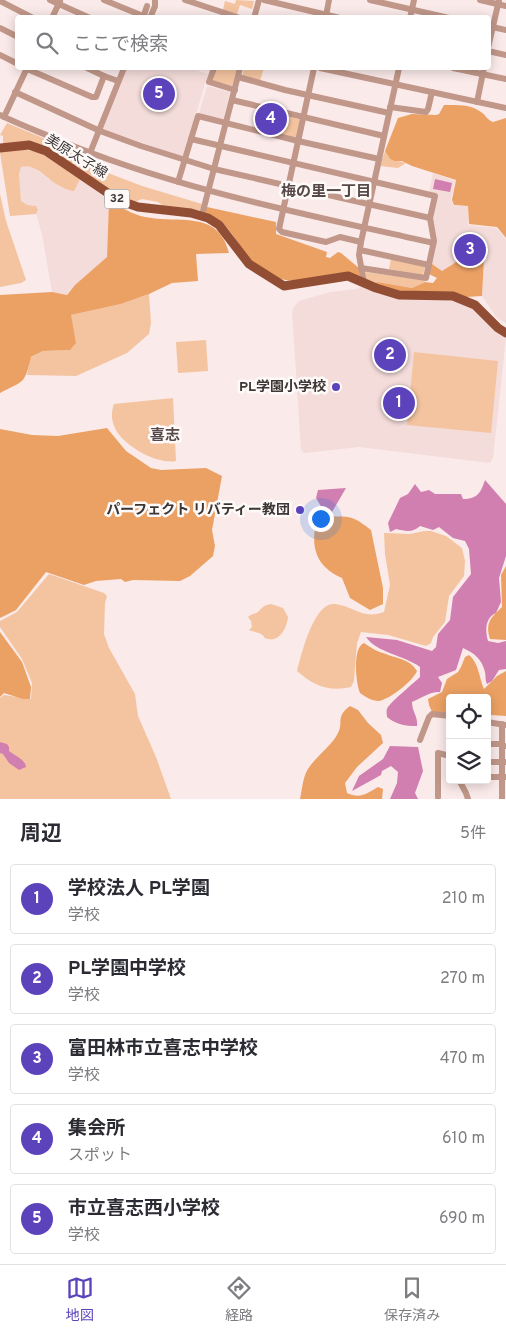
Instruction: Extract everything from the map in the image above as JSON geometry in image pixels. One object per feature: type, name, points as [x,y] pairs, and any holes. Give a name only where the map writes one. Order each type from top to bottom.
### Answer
[{"type":"main road","name":"美原太子線","points":[[0,148],[29,145],[46,151],[118,200],[138,207],[202,215],[219,226],[252,267],[284,286],[342,276],[356,279],[399,295],[444,295],[463,299],[475,305],[498,328],[506,333]]},
{"type":"street","points":[[50,0],[59,2],[84,15]]},
{"type":"street","points":[[104,0],[142,15]]},
{"type":"street","points":[[150,15],[155,6],[155,0]]},
{"type":"street","points":[[185,0],[231,15]]},
{"type":"street","points":[[255,15],[259,0]]},
{"type":"street","points":[[264,0],[322,15]]},
{"type":"street","points":[[326,15],[329,0]]},
{"type":"street","points":[[371,0],[392,2],[437,15]]},
{"type":"street","points":[[411,15],[414,0]]},
{"type":"street","points":[[480,0],[498,2],[506,6]]},
{"type":"street","points":[[0,1],[27,15]]},
{"type":"street","points":[[53,15],[59,2]]},
{"type":"street","points":[[498,2],[491,27],[506,30]]},
{"type":"street","points":[[144,15],[149,3]]},
{"type":"street","points":[[0,28],[15,36]]},
{"type":"street","points":[[491,50],[506,55]]},
{"type":"street","points":[[0,56],[15,63]]},
{"type":"street","points":[[25,70],[16,92],[2,116],[90,153],[208,191],[283,210],[433,243]]},
{"type":"street","points":[[31,70],[92,97],[98,94],[104,76]]},
{"type":"street","points":[[90,70],[118,81]]},
{"type":"street","points":[[90,153],[123,70]]},
{"type":"street","points":[[213,70],[210,82],[234,90]]},
{"type":"street","points":[[202,215],[240,70]]},
{"type":"street","points":[[314,70],[279,226],[282,232],[326,242],[340,237],[361,242]]},
{"type":"street","points":[[329,70],[506,108]]},
{"type":"street","points":[[364,282],[361,268],[361,242],[398,70]]},
{"type":"street","points":[[477,102],[483,71],[506,79]]},
{"type":"street","points":[[238,77],[308,95],[390,110],[427,112],[432,92]]},
{"type":"street","points":[[16,92],[99,130],[214,170],[430,218]]},
{"type":"street","points":[[232,100],[384,136]]},
{"type":"street","points":[[178,182],[198,116],[298,142],[379,159]]},
{"type":"street","points":[[191,139],[435,196],[430,218],[433,243],[426,278],[361,268]]},
{"type":"street","points":[[360,250],[429,265]]},
{"type":"street","points":[[420,740],[432,714],[446,716]]},
{"type":"street","points":[[491,723],[504,725],[502,799]]},
{"type":"street","points":[[491,744],[504,745]]},
{"type":"street","points":[[438,797],[438,753],[446,755]]},
{"type":"street","points":[[491,762],[504,762]]},
{"type":"street","points":[[491,777],[504,777]]},
{"type":"street","points":[[461,784],[468,799]]},
{"type":"shaded area","points":[[236,0],[254,1],[252,9],[240,5],[237,14],[223,10],[225,1],[235,4]]},
{"type":"shaded area","points":[[125,70],[195,70],[208,74],[183,157],[102,129]]},
{"type":"shaded area","points":[[216,70],[236,70],[232,86],[213,81]]},
{"type":"shaded area","points":[[244,70],[263,70],[260,81],[242,76]]},
{"type":"shaded area","points":[[207,86],[230,92],[223,120],[199,114]]},
{"type":"shaded area","points":[[444,105],[477,109],[493,122],[506,118],[506,238],[497,227],[469,224],[468,206],[454,205],[452,200],[456,180],[402,161],[390,159],[385,151],[398,118],[412,114],[436,115],[439,114]]},
{"type":"shaded area","points":[[277,114],[300,119],[296,139],[264,132],[266,123],[274,125]]},
{"type":"shaded area","points":[[7,123],[96,160],[95,168],[142,186],[202,204],[200,211],[163,206],[158,202],[142,199],[135,202],[128,200],[89,178],[54,154],[18,143],[3,143],[3,136],[0,135]]},
{"type":"shaded area","points":[[21,149],[39,152],[80,179],[74,191],[72,191],[56,184],[40,171],[31,167],[21,167],[19,174],[21,201],[27,205],[36,206],[38,210],[36,214],[10,216],[0,153],[1,151]]},
{"type":"shaded area","points":[[385,151],[390,159],[406,163],[398,168],[380,166]]},
{"type":"shaded area","points":[[20,167],[33,167],[57,185],[72,191],[80,179],[109,201],[107,257],[66,295],[52,292],[42,234],[36,214],[38,210],[36,206],[26,205],[21,201],[19,174]]},
{"type":"shaded area","points":[[433,173],[455,181],[451,200],[454,206],[468,206],[468,225],[496,228],[506,239],[506,323],[497,318],[482,296],[484,259],[464,257],[442,271],[432,264],[431,219],[436,195],[429,193]]},
{"type":"shaded area","points":[[435,179],[452,183],[450,192],[433,189]]},
{"type":"shaded area","points":[[0,194],[6,221],[26,280],[21,283],[0,287]]},
{"type":"shaded area","points":[[109,201],[140,216],[196,221],[207,224],[224,239],[229,253],[196,254],[198,281],[172,283],[121,304],[71,315],[76,343],[70,350],[43,351],[31,357],[27,373],[22,381],[0,393],[0,295],[52,292],[67,295],[75,285],[107,257]]},
{"type":"shaded area","points":[[207,207],[276,222],[276,234],[327,252],[326,257],[330,258],[338,252],[341,253],[359,268],[360,277],[321,281],[294,281],[269,275],[253,265],[223,224],[204,211]]},
{"type":"shaded area","points":[[464,257],[484,259],[482,296],[466,297],[398,293],[373,283],[378,282],[412,288],[425,282],[433,283],[437,278],[429,274],[432,264],[442,271]]},
{"type":"shaded area","points":[[391,259],[425,267],[423,275],[389,269]]},
{"type":"shaded area","points":[[365,272],[423,280],[425,282],[412,288],[367,282]]},
{"type":"shaded area","points":[[363,285],[377,293],[400,299],[453,299],[473,308],[506,337],[493,458],[490,463],[359,447],[304,453],[301,450],[293,308],[299,301],[330,292],[357,289]]},
{"type":"shaded area","points":[[149,294],[151,323],[149,334],[127,353],[76,376],[27,375],[30,358],[43,351],[70,350],[71,315],[121,304]]},
{"type":"shaded area","points":[[206,340],[208,371],[178,373],[176,342]]},
{"type":"shaded area","points":[[414,352],[498,361],[491,433],[407,425]]},
{"type":"shaded area","points":[[173,398],[176,461],[160,460],[142,453],[126,442],[116,430],[112,417],[114,404]]},
{"type":"shaded area","points":[[107,428],[126,451],[151,468],[161,470],[206,468],[222,476],[212,530],[215,546],[213,556],[190,576],[180,581],[133,580],[125,582],[121,579],[96,581],[84,585],[46,572],[16,610],[0,618],[0,429],[32,435],[58,436]]},
{"type":"shaded area","points":[[485,480],[506,504],[506,556],[499,578],[501,602],[496,613],[488,621],[486,633],[488,641],[498,643],[506,641],[506,669],[499,670],[492,681],[487,684],[484,667],[480,660],[463,648],[456,670],[438,677],[442,683],[440,692],[412,702],[417,726],[398,723],[387,717],[388,706],[420,677],[420,667],[377,647],[366,637],[397,640],[432,651],[436,647],[438,634],[450,620],[453,597],[471,574],[469,549],[465,541],[453,538],[439,527],[433,530],[420,526],[412,531],[396,529],[390,532],[388,523],[400,498],[408,494],[415,484],[421,492],[429,490],[435,494],[461,494],[463,499],[468,499],[478,494]]},
{"type":"shaded area","points":[[346,488],[332,512],[322,508],[316,498],[318,490]]},
{"type":"shaded area","points":[[317,518],[351,518],[371,530],[383,588],[383,604],[370,610],[350,598],[342,578],[326,568],[320,561],[315,546],[315,528]]},
{"type":"shaded area","points":[[431,531],[446,536],[462,548],[465,561],[464,576],[449,596],[445,622],[433,637],[431,643],[426,646],[388,635],[361,632],[357,643],[354,681],[351,687],[336,689],[322,686],[310,681],[297,671],[310,630],[321,611],[328,605],[342,605],[364,614],[384,612],[390,585],[384,533],[410,534]]},
{"type":"shaded area","points":[[506,566],[506,640],[490,639],[488,628],[490,621],[502,607],[501,575]]},
{"type":"shaded area","points":[[49,574],[104,593],[107,596],[104,634],[109,648],[135,694],[138,716],[156,757],[171,799],[0,799],[0,698],[4,695],[31,699],[32,683],[22,659],[0,627],[0,621],[17,612]]},
{"type":"shaded area","points":[[271,604],[283,608],[288,617],[282,633],[276,638],[268,639],[260,633],[249,630],[252,627],[248,617]]},
{"type":"shaded area","points":[[0,632],[22,662],[31,687],[30,699],[23,699],[4,693],[0,697]]},
{"type":"shaded area","points":[[364,643],[377,651],[411,664],[417,671],[401,689],[384,700],[371,700],[360,693],[356,674],[356,658],[360,646]]},
{"type":"shaded area","points":[[469,655],[477,666],[484,689],[497,676],[506,671],[506,716],[491,715],[491,694],[446,694],[446,714],[432,712],[428,699],[442,692],[447,679],[458,672],[465,657]]},
{"type":"shaded area","points":[[350,706],[358,710],[381,735],[383,743],[357,767],[345,783],[347,793],[359,796],[378,787],[383,789],[382,799],[300,799],[306,772],[335,738],[340,729],[341,716]]},
{"type":"shaded area","points":[[0,742],[7,744],[9,751],[22,760],[26,767],[19,770],[9,763],[3,754],[0,753]]},
{"type":"shaded area","points":[[390,746],[418,747],[423,771],[415,793],[418,799],[390,799],[397,783],[398,772],[391,766],[382,771],[381,775],[352,791],[359,776],[383,759]]},
{"type":"place","name":"市立喜志西小学校","points":[[159,94]]},
{"type":"place","name":"集会所","points":[[271,119]]},
{"type":"place","name":"富田林市立喜志中学校","points":[[470,250]]},
{"type":"place","name":"PL学園中学校","points":[[390,355]]},
{"type":"place","name":"PL学園小学校","points":[[336,387]]},
{"type":"place","name":"学校法人 PL学園","points":[[399,403]]},
{"type":"place","name":"パーフェクト リバティー教団","points":[[300,510]]},
{"type":"district","name":"梅の里一丁目","points":[[326,192]]},
{"type":"district","name":"喜志","points":[[165,436]]}]
